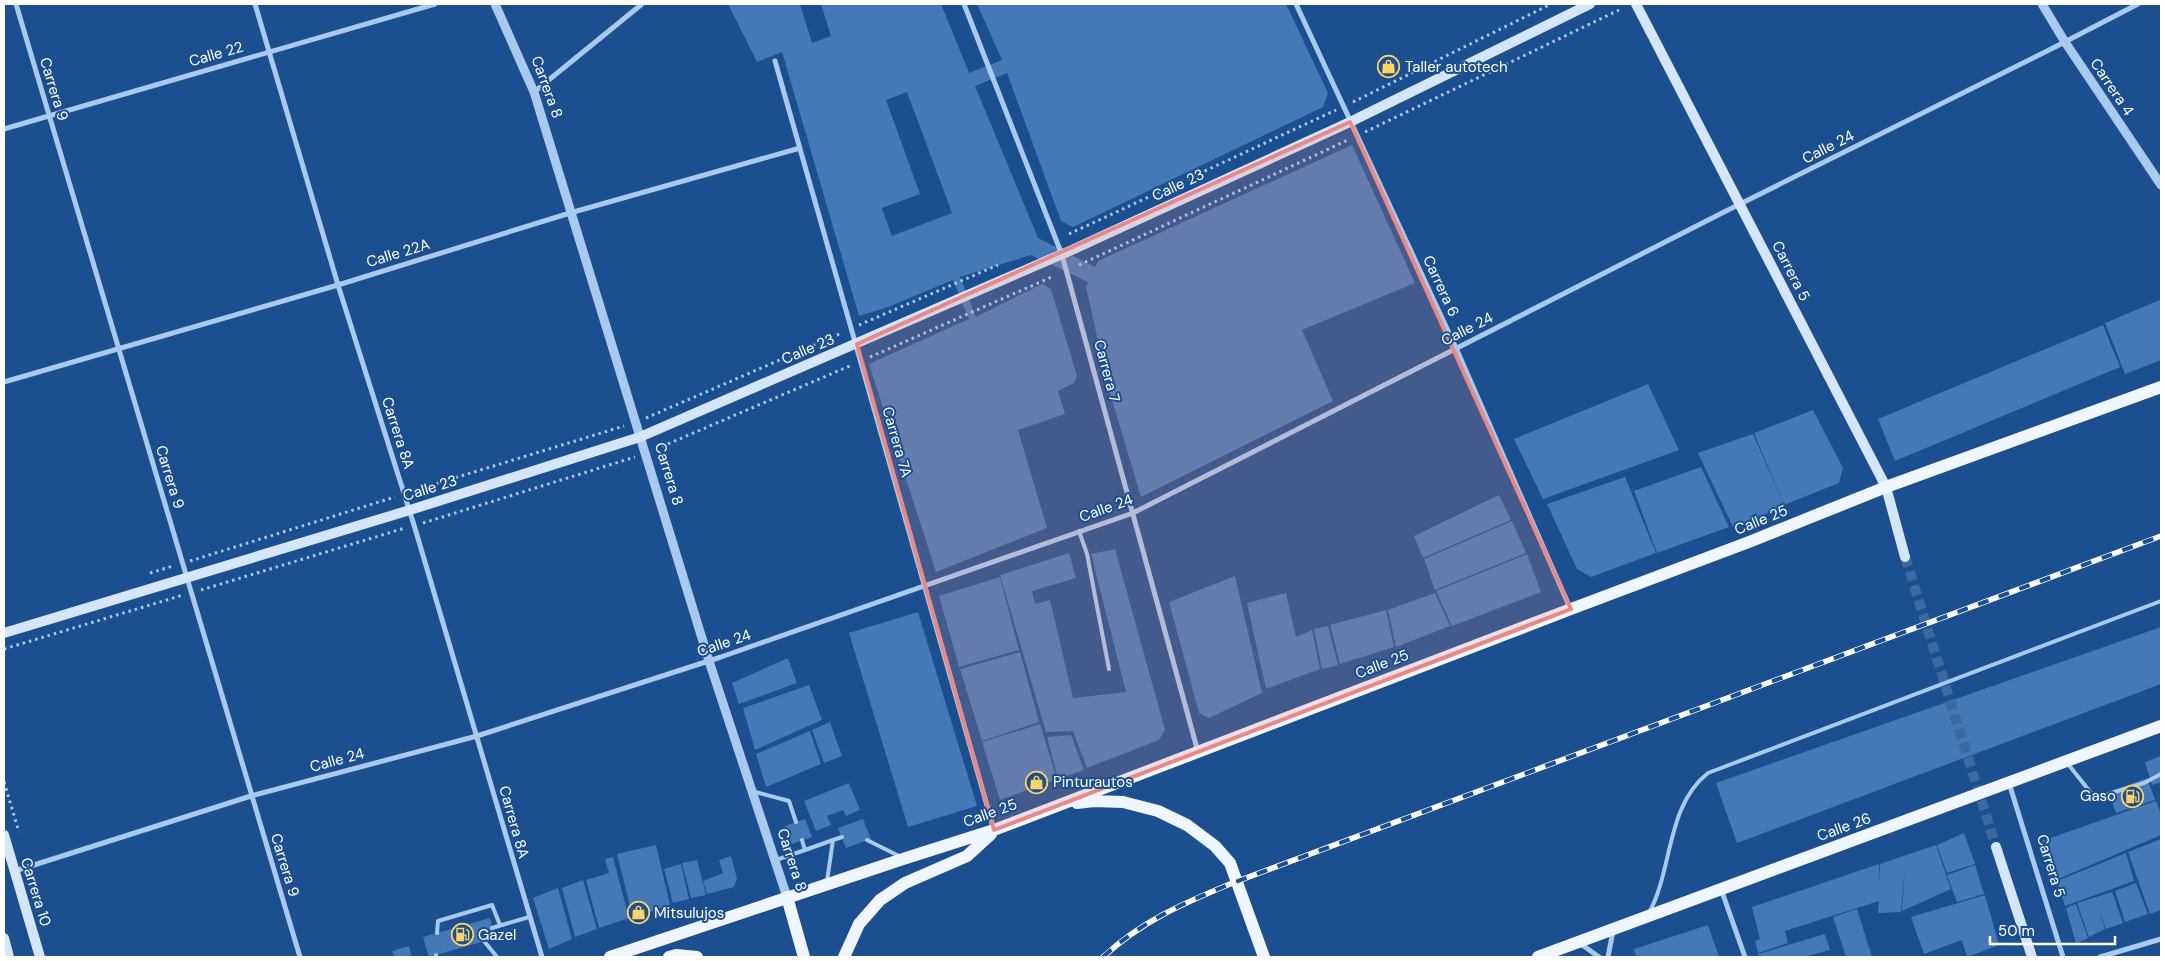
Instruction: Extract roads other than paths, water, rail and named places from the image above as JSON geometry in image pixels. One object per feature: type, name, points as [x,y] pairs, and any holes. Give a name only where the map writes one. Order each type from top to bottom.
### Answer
[{"type":"main road","name":"Calle 23","points":[[4,633],[410,510],[640,437],[1062,254],[1350,122],[1590,4]]},
{"type":"main road","name":"Carrera 5","points":[[1636,4],[1886,487],[1905,556]]},
{"type":"main road","name":"Calle 25","points":[[610,957],[994,830],[1571,608],[1749,542],[1886,487],[2161,387]]},
{"type":"main road","name":"Calle 26","points":[[1538,957],[2161,726]]},
{"type":"main road","points":[[1055,806],[1094,801],[1123,802],[1158,811],[1187,825],[1214,846],[1230,863],[1264,957]]},
{"type":"main road","points":[[844,957],[859,924],[880,900],[906,883],[967,856],[994,830]]},
{"type":"main road","name":"Carrera 10","points":[[4,835],[40,957]]},
{"type":"main road","points":[[1996,848],[2032,957]]},
{"type":"main road","name":"Carrera 8","points":[[787,897],[804,957]]},
{"type":"main road","points":[[4,938],[9,957]]},
{"type":"main road","points":[[669,957],[676,955],[697,957]]},
{"type":"street","name":"Carrera 9","points":[[16,4],[300,957]]},
{"type":"street","name":"Carrera 8A","points":[[255,4],[338,285],[410,510],[542,957]]},
{"type":"street","name":"Calle 22","points":[[4,129],[435,4]]},
{"type":"street","name":"Carrera 8","points":[[495,4],[534,92],[709,661],[787,897]]},
{"type":"street","points":[[534,92],[642,4]]},
{"type":"street","name":"Carrera 7","points":[[964,4],[1062,254],[1198,753]]},
{"type":"street","name":"Carrera 6","points":[[1296,4],[1456,348],[1571,608]]},
{"type":"street","name":"Carrera 4","points":[[2042,4],[2065,42],[2161,185]]},
{"type":"street","name":"Calle 24","points":[[15,871],[251,796],[477,736],[709,661],[1133,513],[2138,4]]},
{"type":"street","name":"Carrera 7A","points":[[775,61],[994,830]]},
{"type":"street","name":"Calle 22A","points":[[4,382],[338,285],[570,212],[800,148]]},
{"type":"street","name":"Carrera 5","points":[[2009,783],[2063,957]]},
{"type":"street","points":[[1721,889],[1745,957]]},
{"type":"street","points":[[1608,957],[1613,929]]},
{"type":"street","points":[[2100,957],[2161,939]]},
{"type":"street","points":[[1579,942],[1599,957]]},
{"type":"lane","points":[[1079,531],[1087,554],[1109,669]]},
{"type":"lane","points":[[1646,917],[1657,898],[1670,843],[1686,798],[1697,782],[1708,773],[2161,601]]},
{"type":"lane","points":[[2067,762],[2096,798],[2144,783],[2161,774]]},
{"type":"lane","points":[[752,791],[789,801],[796,822]]},
{"type":"lane","points":[[776,860],[842,837]]},
{"type":"lane","points":[[802,840],[805,850]]},
{"type":"lane","points":[[827,886],[833,840]]},
{"type":"lane","points":[[867,840],[903,859]]},
{"type":"lane","points":[[437,933],[438,921],[492,905],[500,925]]},
{"type":"lane","points":[[492,928],[529,917]]},
{"type":"lane","points":[[484,941],[497,957]]},
{"type":"tunnel","points":[[1905,557],[1996,847]]},
{"type":"railway","points":[[1103,957],[1133,933],[1163,914],[1230,884],[2161,536]]},
{"type":"place","name":"Taller autotech","points":[[1389,67]]},
{"type":"place","name":"Pinturautos","points":[[1037,782]]},
{"type":"place","name":"Gaso","points":[[2132,796]]},
{"type":"place","name":"Mitsulujos","points":[[638,913]]},
{"type":"place","name":"Gazel","points":[[462,935]]}]
